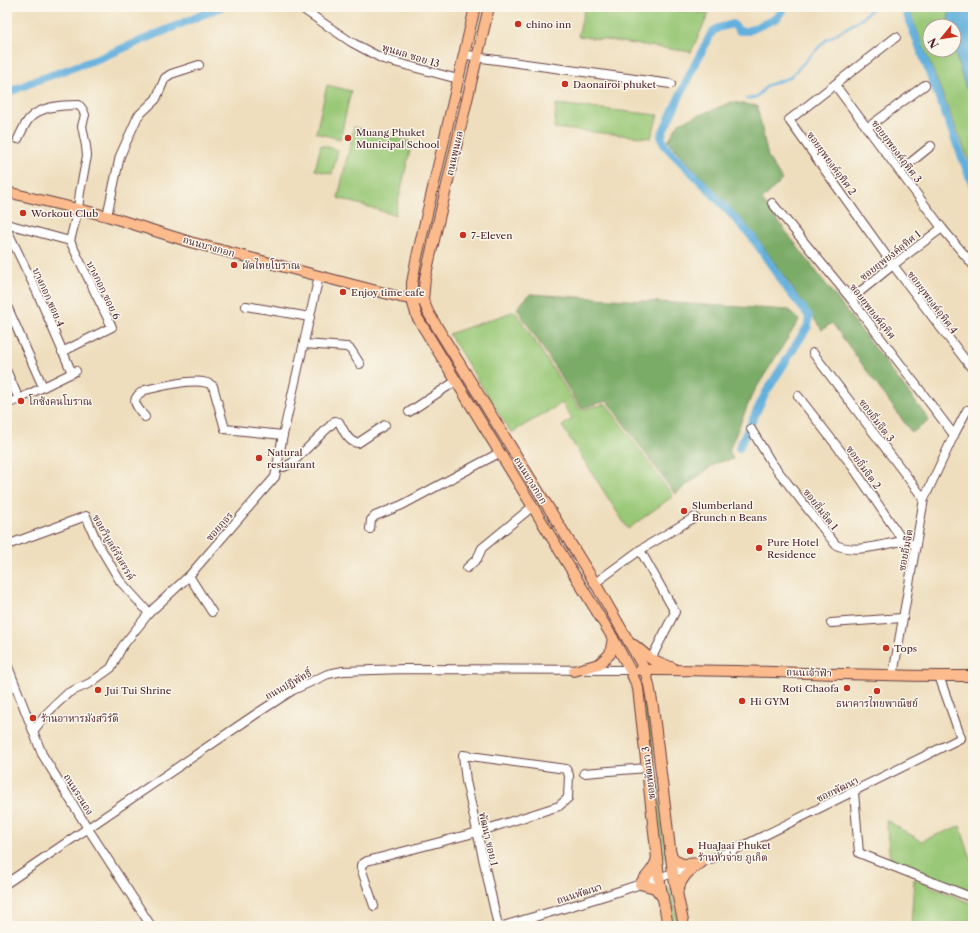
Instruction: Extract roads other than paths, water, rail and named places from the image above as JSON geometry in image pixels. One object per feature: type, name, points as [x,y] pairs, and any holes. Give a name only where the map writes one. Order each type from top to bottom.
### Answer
[{"type":"main road","name":"ถนนพูนผล","points":[[412,300],[412,283],[416,261],[475,7]]},
{"type":"main road","name":"ถนนพูนผล","points":[[423,300],[424,278],[489,7]]},
{"type":"main road","name":"ถนนบางกอก","points":[[7,192],[107,216],[190,242],[318,276],[412,300],[423,300],[433,321],[595,583],[645,670]]},
{"type":"main road","name":"ถนนบางกอก","points":[[412,300],[417,317],[613,638],[630,670]]},
{"type":"main road","points":[[574,670],[600,664],[610,654],[613,638]]},
{"type":"main road","points":[[628,640],[640,651],[651,658],[678,671]]},
{"type":"main road","name":"ถนนเจ้าฟ้า","points":[[630,670],[790,671],[973,676]]},
{"type":"main road","name":"ซอยพัฒนา 3","points":[[630,670],[638,688],[659,878],[668,926]]},
{"type":"main road","name":"ซอยพัฒนา 3","points":[[645,670],[653,708],[676,895],[684,926]]},
{"type":"main road","points":[[670,852],[675,861],[680,863],[701,863]]},
{"type":"main road","points":[[657,855],[656,864],[640,884],[656,888],[663,898]]},
{"type":"main road","points":[[676,895],[684,876],[701,863]]},
{"type":"street","name":"พูนผล ซอย 13","points":[[300,7],[351,42],[383,59],[458,79]]},
{"type":"street","points":[[835,85],[896,37]]},
{"type":"street","points":[[464,54],[482,58],[671,84]]},
{"type":"street","points":[[107,216],[120,156],[138,116],[156,99],[165,78],[171,74],[199,65]]},
{"type":"street","name":"ซอยยุพยงค์อุทิศ 3","points":[[835,85],[942,228],[973,265]]},
{"type":"street","name":"ซอยยุพยงค์อุทิศ 2","points":[[835,85],[789,120],[893,265]]},
{"type":"street","points":[[867,128],[925,85]]},
{"type":"street","points":[[7,224],[70,241],[78,209],[87,156],[82,126],[85,115],[83,110],[79,106],[70,105],[36,112],[28,120],[18,139]]},
{"type":"street","points":[[900,171],[931,146]]},
{"type":"street","name":"ซอยยุพยงค์อุทิศ","points":[[772,203],[851,299],[954,435]]},
{"type":"street","name":"ซอยยุพยงค์อุทิศ 1","points":[[851,299],[942,228]]},
{"type":"street","name":"บางกอก ซอย 4","points":[[7,230],[37,292],[62,352],[74,372],[43,387]]},
{"type":"street","name":"บางกอก ซอย 6","points":[[62,352],[112,327],[70,241]]},
{"type":"street","name":"ซอยยุพยงค์อุทิศ 4","points":[[893,265],[973,370]]},
{"type":"street","name":"ซอยภูธร","points":[[34,730],[48,712],[68,694],[111,668],[122,647],[149,613],[189,576],[275,477],[318,276]]},
{"type":"street","points":[[7,306],[43,387],[7,404]]},
{"type":"street","points":[[246,306],[310,316]]},
{"type":"street","points":[[304,344],[347,347],[351,350],[360,364]]},
{"type":"street","name":"ซอยอิ่มจิต 3","points":[[813,353],[924,499]]},
{"type":"street","points":[[7,372],[19,399]]},
{"type":"street","points":[[145,416],[136,406],[135,400],[136,396],[141,392],[194,381],[206,382],[213,386],[225,429],[283,435]]},
{"type":"street","points":[[409,412],[456,381]]},
{"type":"street","name":"ซอยอิ่มจิต 2","points":[[798,396],[850,463],[903,541]]},
{"type":"street","name":"ซอยอิ่มจิต","points":[[893,675],[924,499],[967,410]]},
{"type":"street","points":[[277,466],[284,467],[292,463],[335,421],[339,422],[350,441],[353,443],[358,443],[385,425]]},
{"type":"street","name":"ซอยอิ่มจิต 1","points":[[751,429],[772,462],[836,545],[844,549],[854,550],[903,541]]},
{"type":"street","points":[[370,530],[371,520],[375,516],[402,505],[499,453]]},
{"type":"street","points":[[467,568],[477,559],[482,548],[532,506]]},
{"type":"street","name":"ซอยวิบูลย์รังสรรค์","points":[[7,545],[86,516],[97,542],[120,581],[149,613]]},
{"type":"street","points":[[595,583],[640,550],[695,517]]},
{"type":"street","points":[[903,541],[916,545]]},
{"type":"street","points":[[640,550],[675,612],[651,658]]},
{"type":"street","points":[[189,576],[212,612]]},
{"type":"street","points":[[831,623],[902,618]]},
{"type":"street","name":"ถนนระนอง","points":[[7,664],[34,730],[42,754],[151,926]]},
{"type":"street","name":"ถนนปฏิพัทธิ์","points":[[7,882],[288,693],[328,674],[356,670],[404,669],[630,670]]},
{"type":"street","name":"ซอยพัฒนา","points":[[659,878],[741,847],[961,738],[939,676]]},
{"type":"street","name":"พัฒนา ซอย 1","points":[[478,832],[559,806],[568,798],[569,775],[566,769],[463,755],[466,781],[498,926]]},
{"type":"street","points":[[584,773],[647,768]]},
{"type":"street","points":[[854,792],[859,853],[973,898]]},
{"type":"street","points":[[374,906],[361,868],[361,865],[367,860],[478,832]]},
{"type":"street","name":"ถนนพัฒนา","points":[[503,926],[583,903],[659,878]]},
{"type":"water","points":[[954,7],[973,7],[973,88],[966,89],[957,58],[962,58],[962,18],[948,18]]},
{"type":"waterway","points":[[7,93],[35,81],[100,58],[221,7]]},
{"type":"waterway","points":[[739,448],[765,394],[808,326],[809,316],[788,290],[752,237],[709,190],[665,146],[661,136],[692,70],[712,32],[718,28],[733,24],[739,31],[748,31],[777,18],[784,7]]},
{"type":"waterway","points":[[746,99],[756,97],[768,85],[789,78],[826,40],[860,20],[874,7]]},
{"type":"waterway","points":[[904,7],[973,186]]},
{"type":"place","name":"chino inn","points":[[518,24]]},
{"type":"place","name":"Daonairoi phuket","points":[[565,84]]},
{"type":"place","name":"Muang Phuket Municipal School","points":[[348,138]]},
{"type":"place","name":"Workout Club","points":[[23,213]]},
{"type":"place","name":"7-Eleven","points":[[463,235]]},
{"type":"place","name":"ผัดไทยโบราณ","points":[[234,265]]},
{"type":"place","name":"Enjoy time cafe","points":[[343,292]]},
{"type":"place","name":"โกซ้งคนโบราณ","points":[[21,401]]},
{"type":"place","name":"Natural restaurant","points":[[259,458]]},
{"type":"place","name":"Slumberland Brunch n Beans","points":[[684,511]]},
{"type":"place","name":"Pure Hotel Residence","points":[[759,548]]},
{"type":"place","name":"Tops","points":[[886,648]]},
{"type":"place","name":"Roti Chaofa","points":[[847,688]]},
{"type":"place","name":"Jui Tui Shrine","points":[[98,690]]},
{"type":"place","name":"ธนาคารไทยพาณิชย์","points":[[877,691]]},
{"type":"place","name":"Hi GYM","points":[[742,701]]},
{"type":"place","name":"ร้านอาหารมังสวิรัติ","points":[[33,718]]},
{"type":"place","name":"HuaJaai Phuket ร้านหัวจ่าย ภูเก็ต","points":[[690,851]]}]
